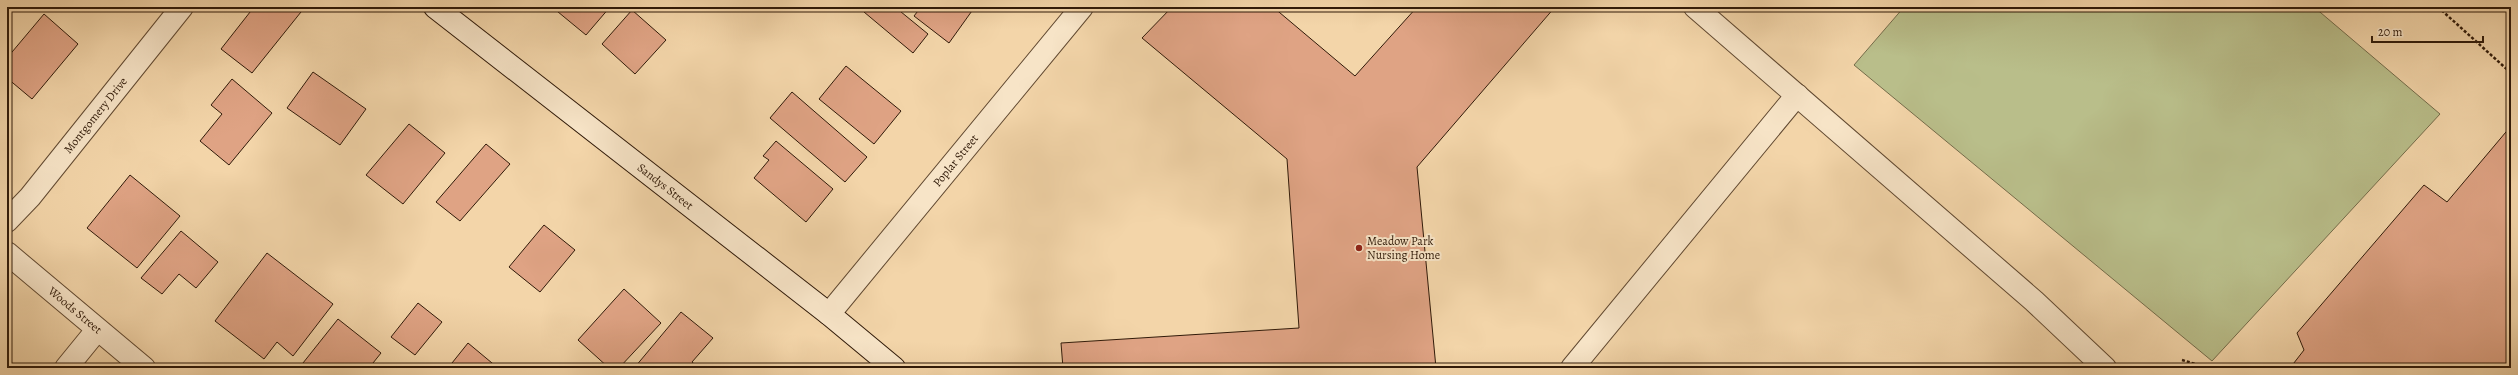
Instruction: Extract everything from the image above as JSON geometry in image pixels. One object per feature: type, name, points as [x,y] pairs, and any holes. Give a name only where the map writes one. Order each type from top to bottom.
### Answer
[{"type":"street","name":"Montgomery Drive","points":[[7,221],[30,197],[182,7]]},
{"type":"street","name":"Sandys Street","points":[[435,7],[829,314],[894,368]]},
{"type":"street","name":"Poplar Street","points":[[829,314],[1082,7]]},
{"type":"street","points":[[1696,7],[2034,301],[2105,368]]},
{"type":"street","points":[[1572,368],[1797,95]]},
{"type":"street","name":"Woods Street","points":[[7,253],[144,368]]},
{"type":"street","points":[[66,368],[97,330]]},
{"type":"path","points":[[2438,7],[2511,73]]},
{"type":"path","points":[[2182,360],[2209,368]]},
{"type":"green space","points":[[1904,7],[2314,7],[2440,114],[2212,361],[1854,65]]},
{"type":"building","points":[[254,7],[305,7],[252,73],[221,49]]},
{"type":"building","points":[[552,7],[610,7],[586,35]]},
{"type":"building","points":[[868,7],[895,7],[928,34],[913,53],[864,12]]},
{"type":"building","points":[[921,7],[974,8],[949,43],[914,16]]},
{"type":"building","name":"Meadow Park Nursing Home","points":[[1172,7],[1273,7],[1355,76],[1417,7],[1555,7],[1417,167],[1436,368],[1063,368],[1061,343],[1299,328],[1287,159],[1142,38]]},
{"type":"building","points":[[632,10],[666,40],[635,74],[602,44]]},
{"type":"building","points":[[44,14],[78,44],[32,99],[7,78],[7,58]]},
{"type":"building","points":[[846,66],[901,111],[874,144],[819,99]]},
{"type":"building","points":[[313,72],[366,109],[340,145],[287,108]]},
{"type":"building","points":[[232,79],[272,113],[229,165],[200,141],[222,114],[211,105]]},
{"type":"building","points":[[792,92],[867,157],[845,182],[770,118]]},
{"type":"building","points":[[409,124],[445,153],[403,204],[366,175]]},
{"type":"building","points":[[2511,126],[2511,360],[2504,368],[2290,368],[2304,350],[2297,333],[2424,185],[2447,202]]},
{"type":"building","points":[[776,141],[833,189],[806,222],[754,178],[769,160],[763,156]]},
{"type":"building","points":[[486,144],[510,164],[460,221],[436,202]]},
{"type":"building","points":[[130,175],[180,216],[137,268],[87,228]]},
{"type":"building","points":[[544,225],[575,250],[540,292],[509,267]]},
{"type":"building","points":[[181,231],[218,262],[196,288],[179,274],[162,294],[141,278]]},
{"type":"building","points":[[267,253],[333,304],[293,356],[277,342],[264,359],[215,321]]},
{"type":"building","points":[[624,289],[661,323],[619,368],[609,368],[578,340]]},
{"type":"building","points":[[418,303],[442,322],[415,355],[391,337]]},
{"type":"building","points":[[681,312],[713,338],[692,362],[699,368],[635,367]]},
{"type":"building","points":[[338,319],[381,353],[369,368],[299,368]]},
{"type":"building","points":[[468,343],[498,368],[448,368]]},
{"type":"place","name":"Meadow Park Nursing Home","points":[[1359,248]]}]
